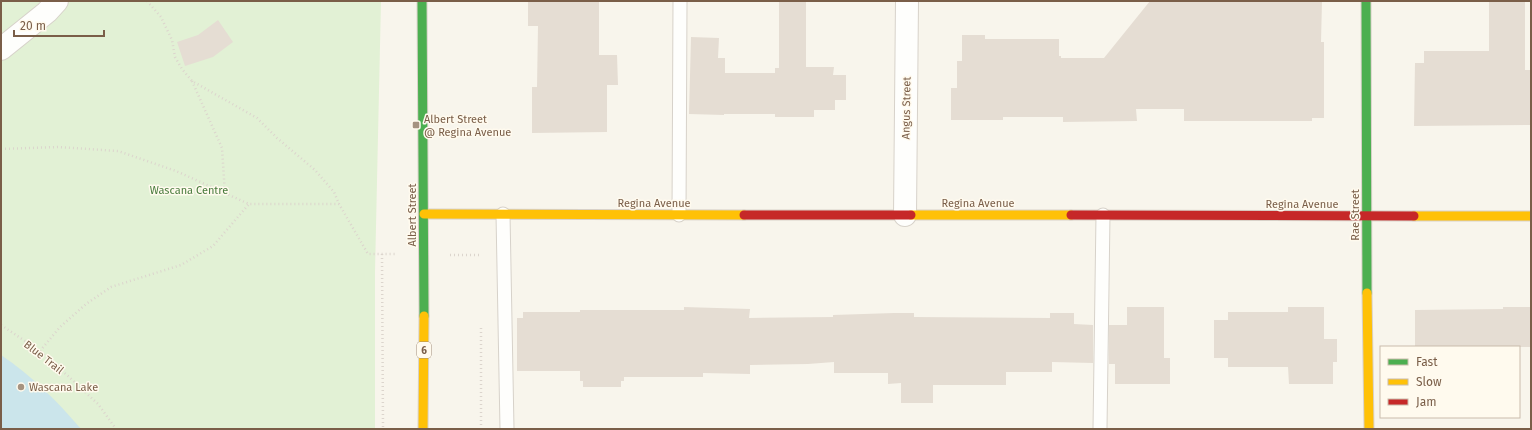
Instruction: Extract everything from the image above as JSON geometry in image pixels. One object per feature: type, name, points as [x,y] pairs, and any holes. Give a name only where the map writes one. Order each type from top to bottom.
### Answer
[{"type":"street","points":[[1,49],[47,12],[57,1]]},
{"type":"street","name":"Albert Street","points":[[422,1],[424,214],[423,429]]},
{"type":"street","name":"Angus Street","points":[[905,215],[907,1]]},
{"type":"street","name":"Rae Street","points":[[1366,1],[1366,216],[1369,429]]},
{"type":"street","name":"Regina Avenue","points":[[424,214],[1531,216]]},
{"type":"lane","points":[[679,215],[680,1]]},
{"type":"lane","points":[[503,214],[507,429]]},
{"type":"lane","points":[[1100,429],[1103,215]]},
{"type":"path","points":[[146,1],[161,17],[172,40],[175,57],[182,69],[192,81],[222,148],[225,194]]},
{"type":"path","points":[[192,81],[257,118],[277,138],[314,170],[334,192],[339,204],[368,254]]},
{"type":"path","points":[[1,149],[58,147],[118,152],[176,170],[249,204],[339,204]]},
{"type":"path","points":[[40,351],[60,327],[86,304],[111,288],[181,265],[213,246],[249,204]]},
{"type":"path","points":[[382,254],[383,429]]},
{"type":"path","name":"Blue Trail","points":[[1,325],[40,351],[98,404],[116,429]]},
{"type":"green space","name":"Wascana Centre","points":[[1,1],[381,1],[375,272],[375,429],[1,429]]},
{"type":"water","name":"Wascana Lake","points":[[1,355],[44,389],[81,429],[1,429]]},
{"type":"building","points":[[528,1],[599,1],[599,55],[617,55],[618,85],[607,85],[607,132],[532,133],[532,87],[537,87],[538,26],[528,26]]},
{"type":"building","points":[[779,1],[806,1],[806,67],[834,67],[833,75],[846,75],[846,100],[835,100],[835,110],[814,110],[814,117],[775,117],[775,114],[689,114],[691,37],[719,38],[718,58],[725,58],[725,73],[775,73],[775,68],[779,68]]},
{"type":"building","points":[[1150,1],[1322,1],[1321,42],[1324,42],[1324,118],[1312,118],[1312,121],[1184,121],[1184,109],[1136,109],[1137,121],[1063,122],[1063,117],[1003,117],[1003,120],[951,120],[951,88],[957,88],[957,61],[962,61],[962,35],[985,35],[985,39],[1059,39],[1059,56],[1061,56],[1061,58],[1104,58]]},
{"type":"building","points":[[1489,1],[1525,1],[1525,70],[1531,70],[1531,125],[1414,126],[1415,63],[1424,63],[1424,51],[1489,51]]},
{"type":"building","points":[[218,20],[233,42],[213,57],[185,66],[177,42],[198,35]]},
{"type":"building","points":[[684,307],[750,309],[749,318],[833,317],[833,315],[914,313],[914,317],[1050,318],[1050,313],[1074,313],[1074,324],[1093,325],[1093,363],[1052,362],[1052,372],[1006,372],[1006,385],[933,385],[933,403],[901,403],[901,383],[888,384],[888,373],[834,373],[834,362],[750,365],[750,374],[703,373],[703,377],[624,377],[624,381],[621,381],[621,387],[583,387],[583,381],[580,381],[580,371],[517,371],[517,318],[523,318],[523,312],[580,312],[580,310],[684,310]]},
{"type":"building","points":[[1127,307],[1164,307],[1164,358],[1170,358],[1170,384],[1115,384],[1115,364],[1109,364],[1109,325],[1127,325]]},
{"type":"building","points":[[1288,307],[1324,307],[1324,339],[1337,339],[1337,362],[1333,362],[1333,384],[1289,384],[1288,367],[1228,367],[1228,358],[1214,358],[1214,320],[1228,320],[1228,312],[1288,312]]},
{"type":"building","points":[[1503,307],[1531,307],[1531,347],[1415,346],[1415,310],[1503,309]]},
{"type":"traffic: fast","points":[[422,1],[424,316]]},
{"type":"traffic: fast","points":[[1366,1],[1367,293]]},
{"type":"traffic: slow","points":[[424,214],[744,215]]},
{"type":"traffic: slow","points":[[911,215],[1071,215]]},
{"type":"traffic: slow","points":[[1414,216],[1531,216]]},
{"type":"traffic: slow","points":[[1367,293],[1369,429]]},
{"type":"traffic: slow","points":[[423,429],[424,316]]},
{"type":"traffic: jam","points":[[744,215],[911,215]]},
{"type":"traffic: jam","points":[[1071,215],[1414,216]]},
{"type":"place","name":"Albert Street @ Regina Avenue","points":[[416,125]]},
{"type":"place","name":"Wascana Lake","points":[[21,387]]}]
